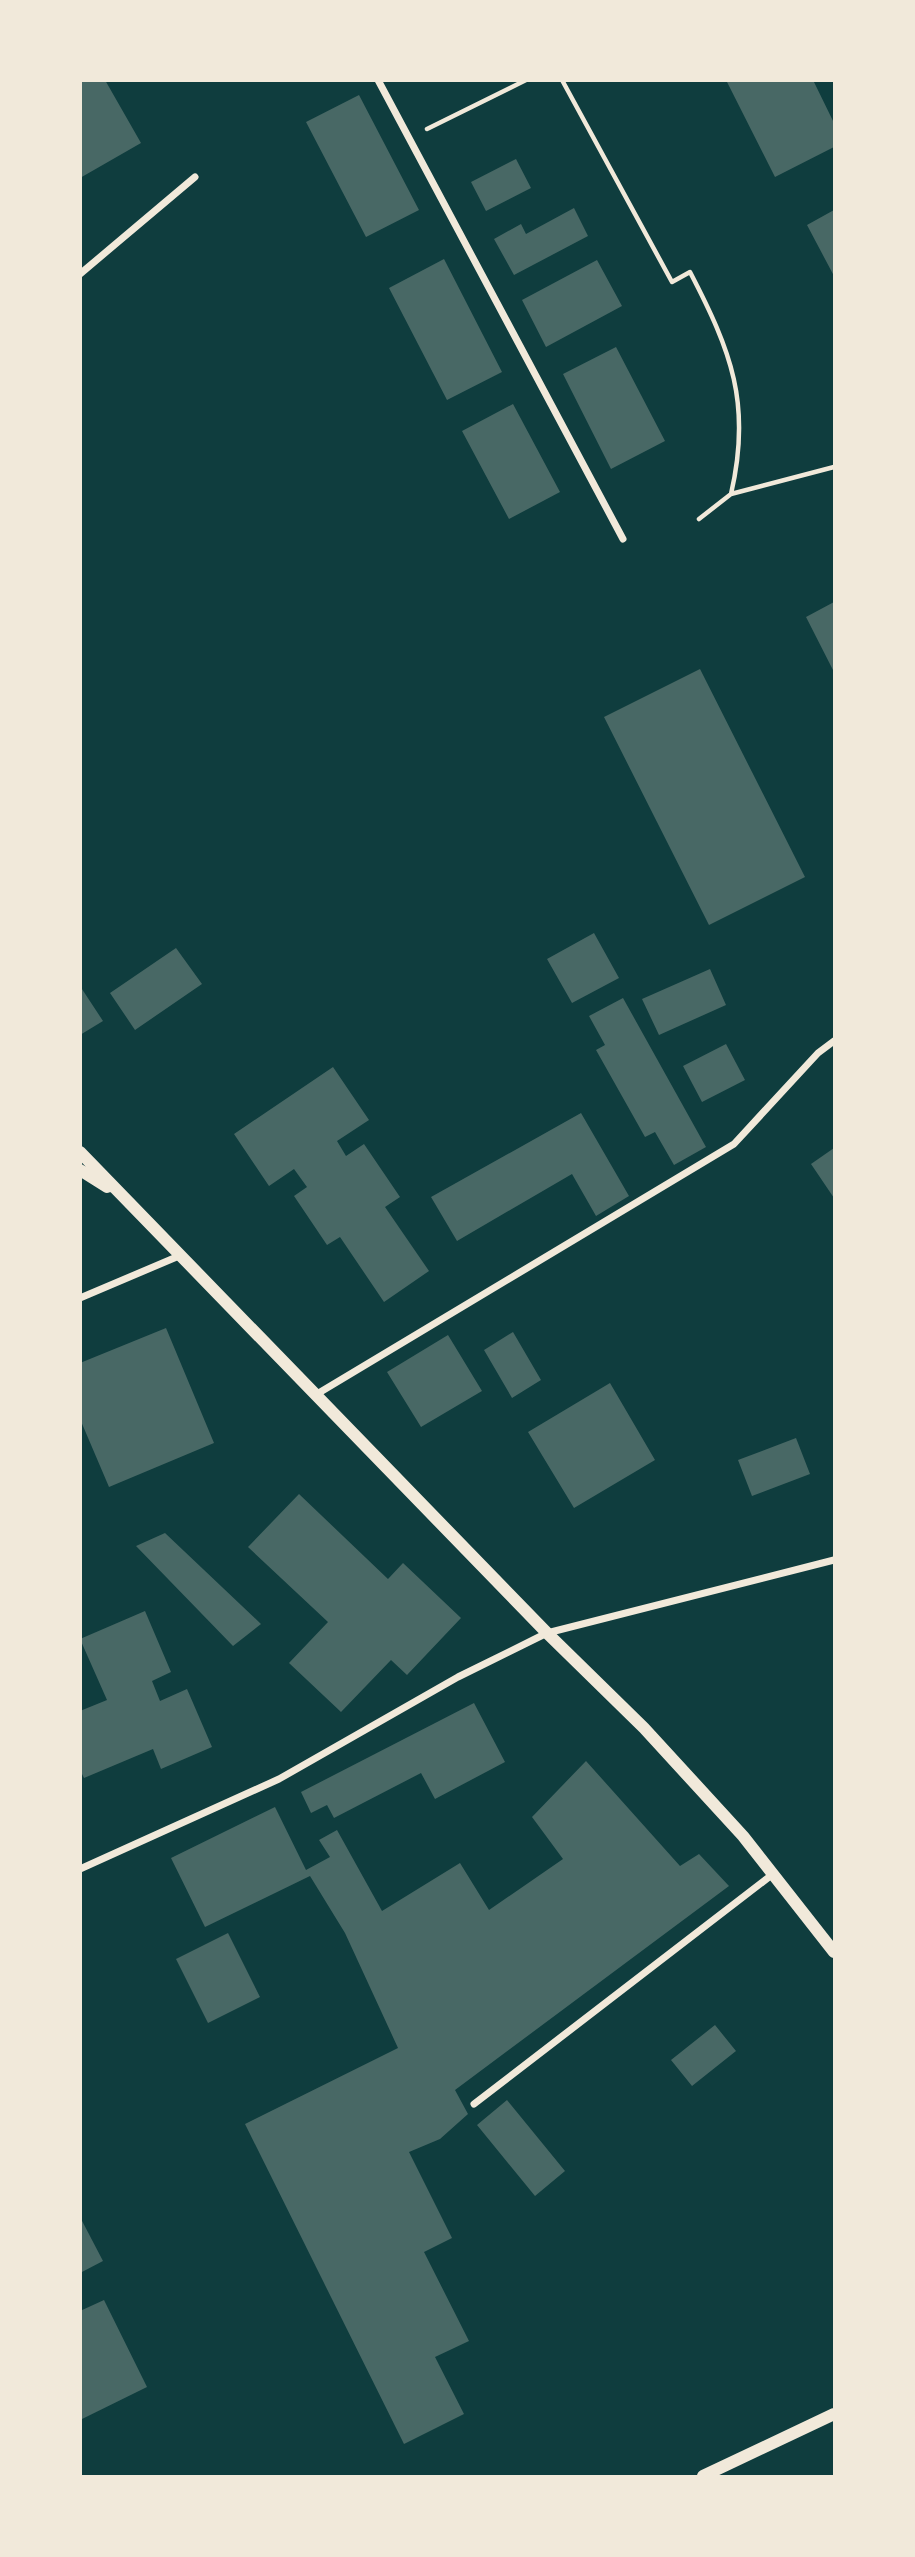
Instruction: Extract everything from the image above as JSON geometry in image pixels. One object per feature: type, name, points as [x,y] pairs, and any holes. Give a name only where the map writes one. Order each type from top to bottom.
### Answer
[{"type":"street","points":[[378,80],[623,539]]},
{"type":"street","points":[[80,274],[195,177]]},
{"type":"street","points":[[317,1394],[733,1144],[818,1053],[835,1041]]},
{"type":"street","points":[[80,1152],[547,1633],[610,1693],[716,1806],[774,1873],[835,1952]]},
{"type":"street","points":[[80,1170],[121,1195]]},
{"type":"street","points":[[80,1298],[178,1255]]},
{"type":"street","points":[[80,1869],[279,1779],[458,1677],[547,1633],[835,1560]]},
{"type":"street","points":[[474,2104],[774,1873]]},
{"type":"street","points":[[704,2476],[835,2414]]},
{"type":"path","points":[[408,138],[526,80]]},
{"type":"path","points":[[562,80],[672,282],[690,272],[720,331],[736,380],[739,427],[731,494]]},
{"type":"path","points":[[699,519],[731,494],[835,467]]},
{"type":"building","points":[[80,80],[105,80],[141,143],[80,178]]},
{"type":"building","points":[[726,80],[813,80],[834,123],[834,147],[775,177]]},
{"type":"building","points":[[359,95],[419,210],[366,237],[306,122]]},
{"type":"building","points":[[516,159],[531,188],[486,211],[471,182]]},
{"type":"building","points":[[574,208],[588,236],[514,275],[494,239],[521,224],[526,234]]},
{"type":"building","points":[[834,210],[834,276],[807,225]]},
{"type":"building","points":[[444,259],[502,372],[447,400],[389,288]]},
{"type":"building","points":[[597,260],[622,306],[546,347],[522,300]]},
{"type":"building","points":[[616,347],[665,441],[611,469],[563,374]]},
{"type":"building","points":[[513,404],[560,492],[509,519],[462,431]]},
{"type":"building","points":[[834,602],[834,672],[806,617]]},
{"type":"building","points":[[700,669],[805,877],[709,925],[604,717]]},
{"type":"building","points":[[594,933],[619,978],[572,1003],[547,959]]},
{"type":"building","points":[[176,948],[202,984],[135,1030],[110,993]]},
{"type":"building","points":[[710,969],[726,1005],[659,1035],[642,999]]},
{"type":"building","points":[[80,986],[103,1021],[80,1035]]},
{"type":"building","points":[[623,998],[706,1147],[674,1165],[655,1132],[645,1137],[596,1050],[605,1045],[589,1016]]},
{"type":"building","points":[[726,1044],[745,1080],[702,1102],[683,1066]]},
{"type":"building","points":[[333,1067],[369,1120],[337,1141],[346,1156],[364,1144],[400,1197],[385,1207],[429,1271],[384,1302],[340,1237],[327,1245],[294,1196],[307,1187],[294,1169],[269,1186],[234,1134]]},
{"type":"building","points":[[581,1113],[629,1196],[596,1216],[572,1174],[457,1241],[431,1197]]},
{"type":"building","points":[[834,1148],[834,1198],[811,1164]]},
{"type":"building","points":[[166,1328],[214,1443],[109,1487],[80,1419],[80,1363]]},
{"type":"building","points":[[513,1332],[541,1380],[512,1398],[484,1350]]},
{"type":"building","points":[[448,1335],[482,1391],[421,1427],[387,1372]]},
{"type":"building","points":[[610,1383],[655,1460],[574,1508],[528,1432]]},
{"type":"building","points":[[796,1438],[810,1474],[752,1496],[738,1460]]},
{"type":"building","points":[[299,1494],[388,1579],[403,1563],[461,1618],[407,1675],[391,1660],[341,1712],[289,1663],[328,1622],[248,1547]]},
{"type":"building","points":[[165,1533],[261,1624],[233,1646],[136,1546]]},
{"type":"building","points":[[145,1611],[171,1672],[152,1681],[160,1701],[187,1689],[212,1747],[161,1769],[153,1749],[84,1778],[80,1770],[80,1711],[107,1700],[80,1639]]},
{"type":"building","points":[[474,1703],[505,1762],[435,1799],[421,1773],[334,1818],[327,1805],[311,1813],[301,1792]]},
{"type":"building","points":[[586,1761],[680,1866],[699,1854],[729,1886],[455,2090],[468,2114],[440,2139],[409,2152],[452,2238],[424,2252],[469,2341],[435,2357],[464,2414],[404,2444],[245,2124],[398,2048],[345,1933],[310,1876],[205,1927],[171,1858],[275,1807],[306,1870],[330,1857],[319,1840],[337,1830],[382,1911],[460,1863],[489,1910],[563,1859],[532,1817]]},
{"type":"building","points":[[228,1933],[260,1997],[208,2023],[176,1959]]},
{"type":"building","points":[[715,2025],[736,2051],[692,2086],[671,2060]]},
{"type":"building","points":[[507,2100],[565,2171],[535,2196],[477,2125]]},
{"type":"building","points":[[80,2217],[103,2261],[80,2273]]},
{"type":"building","points":[[104,2300],[147,2387],[80,2420],[80,2311]]}]
